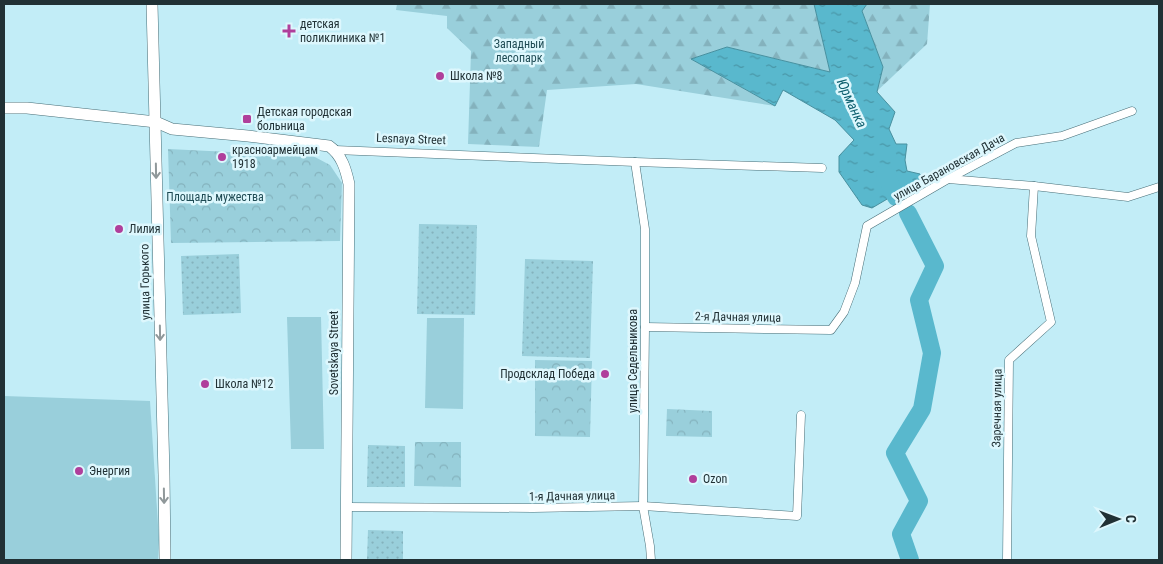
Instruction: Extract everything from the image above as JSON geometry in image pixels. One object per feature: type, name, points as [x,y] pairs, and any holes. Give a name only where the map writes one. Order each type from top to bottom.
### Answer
[{"type":"main road","name":"улица Горького","points":[[152,4],[165,560]]},
{"type":"main road","name":"Lesnaya Street","points":[[4,108],[27,108],[156,122],[172,129],[330,146],[335,150]]},
{"type":"main road","name":"Sovetskaya Street","points":[[335,150],[345,167],[349,184],[346,560]]},
{"type":"street","name":"улица Барановская Дача","points":[[831,330],[844,312],[855,283],[867,226],[1016,142],[1062,136],[1132,111]]},
{"type":"street","name":"Lesnaya Street","points":[[335,150],[822,168]]},
{"type":"street","name":"улица Седельникова","points":[[634,162],[645,229],[643,506],[651,560]]},
{"type":"street","points":[[948,179],[1034,186],[1128,197],[1159,187]]},
{"type":"street","name":"Заречная улица","points":[[1007,560],[1009,360],[1050,322],[1031,236],[1034,186]]},
{"type":"street","name":"2-я Дачная улица","points":[[645,327],[831,330]]},
{"type":"street","name":"1-я Дачная улица","points":[[346,507],[532,508],[643,506],[797,516],[801,415]]},
{"type":"green space","name":"Западный лесопарк","points":[[397,4],[814,4],[830,72],[727,47],[691,59],[775,106],[636,84],[547,90],[539,147],[468,144],[471,51],[447,28],[447,16],[396,10]]},
{"type":"green space","points":[[867,4],[930,4],[927,44],[876,92],[883,67],[862,11]]},
{"type":"green space","name":"Площадь мужества","points":[[168,149],[313,156],[330,165],[342,183],[340,241],[171,243]]},
{"type":"green space","points":[[419,224],[477,225],[475,315],[417,314]]},
{"type":"green space","points":[[239,254],[241,313],[183,315],[181,256]]},
{"type":"green space","points":[[525,259],[593,261],[590,358],[522,356]]},
{"type":"green space","points":[[287,317],[321,317],[324,449],[291,449]]},
{"type":"green space","points":[[427,318],[464,318],[463,409],[425,408]]},
{"type":"green space","points":[[535,360],[592,361],[590,437],[535,436]]},
{"type":"green space","name":"Энергия","points":[[4,396],[150,401],[159,540],[158,560],[4,560]]},
{"type":"green space","points":[[667,409],[712,411],[712,437],[666,436]]},
{"type":"green space","points":[[415,442],[461,442],[461,487],[414,486]]},
{"type":"green space","points":[[368,445],[405,446],[405,487],[367,487]]},
{"type":"green space","points":[[368,530],[403,531],[403,560],[367,560]]},
{"type":"water","points":[[814,4],[867,4],[862,11],[883,67],[877,92],[895,112],[889,129],[896,144],[907,144],[905,160],[907,171],[920,174],[921,179],[872,208],[862,205],[839,172],[839,156],[854,140],[835,120],[783,90],[775,106],[691,59],[727,47],[830,72]]},
{"type":"waterway","name":"Юрманка","points":[[885,173],[896,197]]},
{"type":"waterway","name":"Юрманка","points":[[908,213],[935,266],[919,300],[932,353],[922,409],[895,453],[919,501],[901,534],[910,560]]},
{"type":"place","name":"детская поликлиника №1","points":[[289,31]]},
{"type":"place","name":"Школа №8","points":[[440,76]]},
{"type":"place","name":"Детская городская больница","points":[[247,119]]},
{"type":"place","name":"красноармейцам 1918","points":[[222,157]]},
{"type":"place","name":"Лилия","points":[[119,229]]},
{"type":"place","name":"Продсклад Победа","points":[[605,374]]},
{"type":"place","name":"Школа №12","points":[[205,384]]},
{"type":"place","name":"Энергия","points":[[79,471]]},
{"type":"place","name":"Ozon","points":[[693,479]]}]
